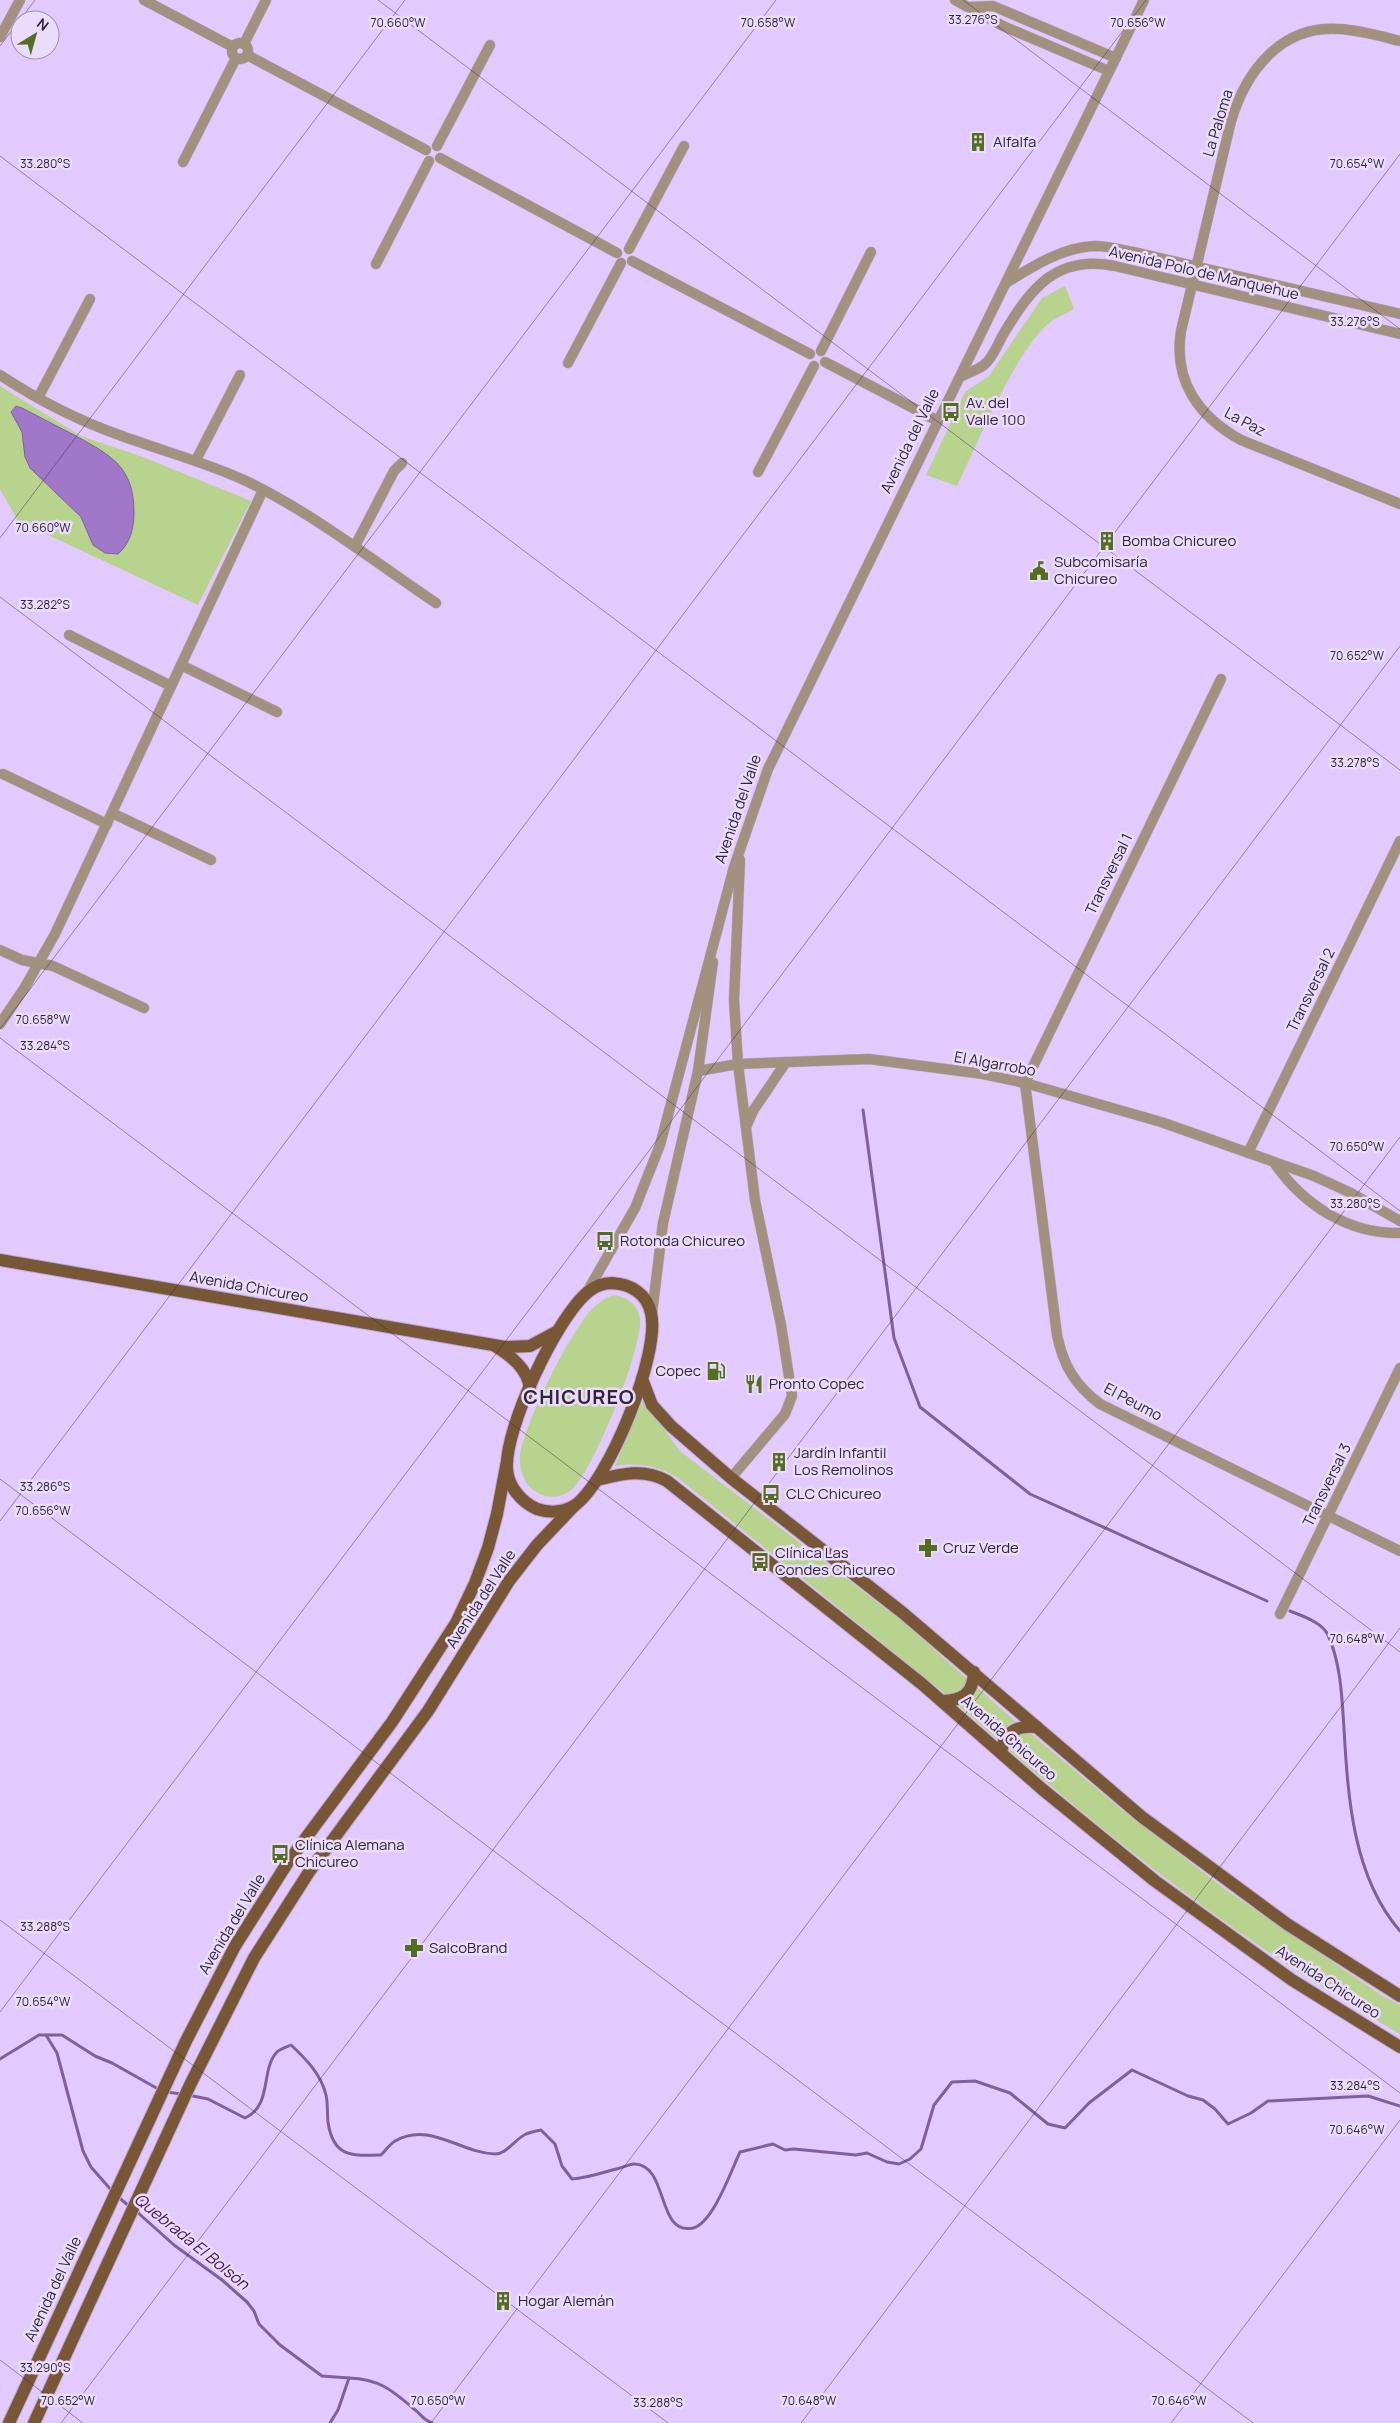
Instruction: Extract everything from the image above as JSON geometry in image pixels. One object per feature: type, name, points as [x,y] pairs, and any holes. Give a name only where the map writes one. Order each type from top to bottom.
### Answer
[{"type":"main road","name":"Avenida Chicureo","points":[[0,1260],[493,1345],[530,1346],[548,1338],[562,1327]]},
{"type":"main road","points":[[587,1293],[606,1283],[626,1285],[643,1296],[652,1315]]},
{"type":"main road","name":"Avenida del Valle","points":[[9,2423],[208,1997],[253,1917],[307,1835],[406,1701],[456,1623],[475,1583],[488,1548],[497,1514],[512,1434],[530,1388],[548,1348],[587,1293]]},
{"type":"main road","name":"Avenida del Valle","points":[[34,2423],[190,2085],[247,1972],[301,1884],[428,1711],[509,1581],[537,1545],[596,1480],[620,1437],[642,1379],[650,1348],[652,1315]]},
{"type":"main road","name":"Avenida Chicureo","points":[[493,1345],[519,1366],[527,1377],[530,1388]]},
{"type":"main road","name":"Avenida Chicureo","points":[[642,1379],[648,1397],[658,1414],[731,1478],[904,1613],[1142,1817],[1287,1924],[1400,1996]]},
{"type":"main road","points":[[507,1461],[510,1483],[518,1496],[530,1506],[554,1512],[574,1506]]},
{"type":"main road","name":"Avenida Chicureo","points":[[596,1480],[636,1473],[653,1475],[667,1481],[942,1701],[1090,1830],[1200,1915],[1292,1980],[1400,2047]]},
{"type":"main road","points":[[942,1701],[959,1700],[968,1693],[974,1672]]},
{"type":"main road","points":[[1001,1753],[1004,1740],[1011,1731],[1022,1726],[1037,1728]]},
{"type":"street","points":[[0,37],[20,0]]},
{"type":"street","points":[[144,0],[233,47]]},
{"type":"street","points":[[244,44],[266,0]]},
{"type":"street","points":[[954,0],[993,6],[1116,58]]},
{"type":"street","name":"Avenida del Valle","points":[[587,1293],[626,1227],[653,1164],[669,1112],[723,904],[741,843],[760,789],[784,733],[1144,0]]},
{"type":"street","points":[[984,6],[1003,26],[1109,72]]},
{"type":"street","name":"La Paloma","points":[[1192,285],[1235,109],[1250,77],[1264,59],[1290,38],[1317,30],[1352,30],[1400,41]]},
{"type":"street","points":[[233,47],[239,43],[244,44]]},
{"type":"street","points":[[244,44],[248,50],[247,54]]},
{"type":"street","points":[[437,146],[490,46]]},
{"type":"street","points":[[233,47],[233,54],[236,58]]},
{"type":"street","points":[[236,58],[241,59],[247,54]]},
{"type":"street","points":[[247,54],[426,150]]},
{"type":"street","points":[[183,162],[236,58]]},
{"type":"street","points":[[429,161],[426,157],[426,150],[429,146],[437,146]]},
{"type":"street","points":[[437,146],[440,150],[440,158]]},
{"type":"street","points":[[629,249],[684,146]]},
{"type":"street","points":[[429,161],[434,162],[440,158]]},
{"type":"street","points":[[440,158],[618,252]]},
{"type":"street","points":[[376,264],[429,161]]},
{"type":"street","name":"Avenida Polo de Manquehue","points":[[1005,283],[1051,258],[1074,250],[1094,246],[1134,252],[1400,314]]},
{"type":"street","points":[[568,363],[626,262],[633,255],[629,249],[623,248],[618,252],[617,257],[626,262],[810,354]]},
{"type":"street","points":[[821,351],[871,252]]},
{"type":"street","name":"Avenida Polo de Manquehue","points":[[960,377],[984,364],[1030,294],[1045,280],[1066,268],[1084,264],[1106,264],[1400,334]]},
{"type":"street","name":"La Paz","points":[[1192,285],[1181,331],[1180,361],[1190,391],[1211,421],[1241,440],[1400,504]]},
{"type":"street","points":[[38,398],[90,299]]},
{"type":"street","points":[[810,354],[814,351],[821,351]]},
{"type":"street","points":[[810,354],[810,362],[814,366],[821,366],[825,362],[826,357],[821,351]]},
{"type":"street","points":[[825,362],[938,421]]},
{"type":"street","points":[[758,472],[814,366]]},
{"type":"street","points":[[0,375],[38,398],[103,429],[196,460],[263,490],[300,510],[436,602]]},
{"type":"street","points":[[196,460],[240,375]]},
{"type":"street","points":[[355,546],[394,471],[402,462]]},
{"type":"street","points":[[0,1024],[39,963],[107,824],[263,490]]},
{"type":"street","points":[[69,635],[171,686]]},
{"type":"street","points":[[181,665],[278,712]]},
{"type":"street","name":"Transversal 1","points":[[1025,1083],[1221,679]]},
{"type":"street","points":[[3,774],[107,824]]},
{"type":"street","points":[[112,813],[211,860]]},
{"type":"street","name":"Transversal 2","points":[[1248,1153],[1400,840]]},
{"type":"street","points":[[731,1478],[785,1414],[792,1396],[781,1325],[755,1200],[738,1064],[734,1000],[741,843]]},
{"type":"street","name":"Avenida del Valle","points":[[652,1315],[663,1222],[698,1070],[712,964],[723,904]]},
{"type":"street","points":[[0,950],[22,960],[53,966],[144,1008]]},
{"type":"street","name":"El Algarrobo","points":[[698,1070],[738,1064],[868,1059],[983,1074],[1025,1083],[1160,1122],[1275,1164],[1314,1176],[1352,1194],[1400,1221]]},
{"type":"street","points":[[745,1128],[753,1111],[786,1062]]},
{"type":"street","name":"El Peumo","points":[[1025,1083],[1054,1322],[1060,1349],[1071,1375],[1092,1398],[1109,1409],[1400,1551]]},
{"type":"street","points":[[1275,1164],[1288,1182],[1307,1200],[1334,1218],[1360,1227],[1400,1233]]},
{"type":"street","name":"Transversal 3","points":[[1280,1614],[1400,1368]]},
{"type":"green space","points":[[1065,286],[1074,309],[1053,320],[1039,333],[1026,351],[999,397],[957,486],[926,475],[965,392],[989,376],[1042,298]]},
{"type":"green space","points":[[0,386],[81,436],[143,457],[251,501],[198,605],[18,521],[0,489]]},
{"type":"green space","points":[[614,1295],[623,1297],[631,1302],[639,1313],[640,1318],[634,1354],[615,1409],[591,1461],[570,1491],[554,1497],[543,1495],[529,1486],[523,1475],[520,1454],[524,1439],[539,1400],[572,1337],[592,1309],[602,1300]]},
{"type":"green space","points":[[643,1400],[680,1451],[907,1625],[967,1679],[965,1688],[957,1694],[948,1696],[677,1477],[647,1466],[632,1464],[615,1466]]},
{"type":"green space","points":[[977,1687],[1016,1722],[1009,1724],[999,1741],[958,1705],[971,1699]]},
{"type":"green space","points":[[1029,1732],[1121,1809],[1226,1890],[1383,1996],[1400,2005],[1400,2034],[1297,1971],[1247,1937],[1150,1866],[1102,1828],[1010,1751],[1009,1741],[1016,1733]]},
{"type":"shaded area","points":[[16,406],[76,436],[100,450],[119,465],[130,484],[133,497],[134,519],[128,541],[118,554],[105,553],[93,545],[81,517],[30,468],[25,457],[22,432],[11,412]]},
{"type":"waterway","points":[[863,1110],[894,1338],[920,1407],[1030,1494],[1267,1601]]},
{"type":"waterway","points":[[1290,1611],[1321,1626],[1328,1635],[1332,1646],[1340,1681],[1348,1782],[1356,1836],[1372,1886],[1384,1910],[1400,1931]]},
{"type":"waterway","points":[[0,2059],[39,2035],[62,2035],[95,2056],[112,2063],[160,2090]]},
{"type":"waterway","name":"Quebrada El Bolsón","points":[[46,2035],[57,2053],[83,2151],[91,2167],[112,2191]]},
{"type":"waterway","points":[[188,2095],[208,2099],[245,2118],[254,2112],[259,2105],[272,2059],[278,2051],[291,2045],[307,2061],[321,2080],[327,2098],[330,2134],[334,2142],[345,2152],[361,2155],[381,2155],[395,2141],[420,2134],[433,2136],[470,2149],[495,2154],[503,2152],[526,2134],[541,2130],[555,2144],[562,2166],[572,2179],[632,2164],[645,2167],[653,2175],[667,2211],[673,2221],[681,2228],[693,2228],[708,2217],[721,2195],[740,2152],[773,2144],[785,2150],[794,2149],[856,2155],[867,2153],[887,2162],[899,2164],[910,2159],[921,2149],[934,2105],[952,2082],[975,2081],[1010,2093],[1048,2124],[1065,2128],[1089,2103],[1132,2070],[1188,2096],[1203,2100],[1215,2109],[1228,2124],[1251,2113],[1268,2101],[1368,2096],[1400,2106]]},
{"type":"waterway","points":[[166,2092],[182,2094]]},
{"type":"waterway","name":"Quebrada El Bolsón","points":[[117,2196],[129,2206]]},
{"type":"waterway","name":"Quebrada El Bolsón","points":[[136,2211],[174,2245],[222,2280],[247,2302],[254,2311],[259,2324],[280,2345],[322,2376],[349,2378],[338,2410],[330,2423]]},
{"type":"waterway","points":[[349,2378],[377,2383],[399,2396],[432,2423]]},
{"type":"place","name":"Alfalfa","points":[[978,142]]},
{"type":"place","name":"Av. del Valle 100","points":[[951,412]]},
{"type":"place","name":"Bomba Chicureo","points":[[1107,541]]},
{"type":"place","name":"Subcomisaría Chicureo","points":[[1039,571]]},
{"type":"place","name":"Rotonda Chicureo","points":[[605,1241]]},
{"type":"place","name":"Copec","points":[[716,1371]]},
{"type":"place","name":"Pronto Copec","points":[[754,1384]]},
{"type":"place","name":"Jardín Infantil Los Remolinos","points":[[779,1462]]},
{"type":"place","name":"CLC Chicureo","points":[[771,1494]]},
{"type":"place","name":"Cruz Verde","points":[[928,1548]]},
{"type":"place","name":"Clínica Las Condes Chicureo","points":[[760,1562]]},
{"type":"place","name":"Clínica Alemana Chicureo","points":[[280,1854]]},
{"type":"place","name":"SalcoBrand","points":[[414,1948]]},
{"type":"place","name":"Hogar Alemán","points":[[503,2301]]},
{"type":"district","name":"CHICUREO","points":[[579,1397]]}]
